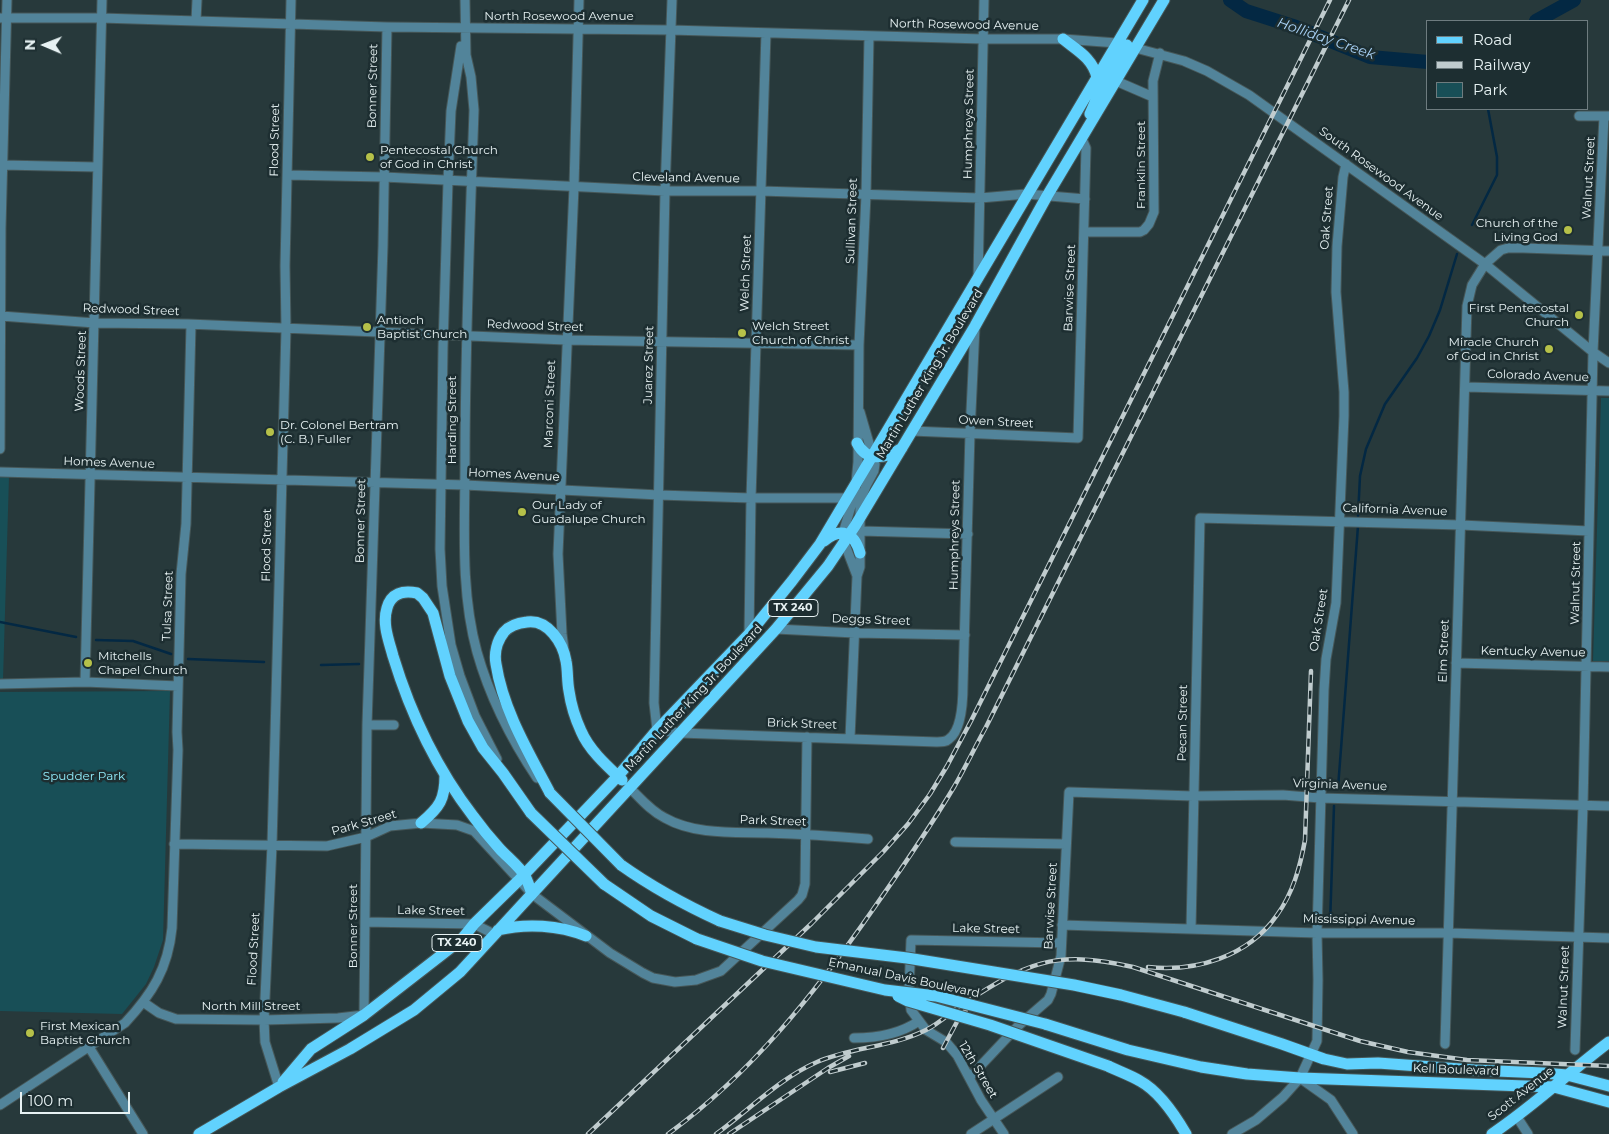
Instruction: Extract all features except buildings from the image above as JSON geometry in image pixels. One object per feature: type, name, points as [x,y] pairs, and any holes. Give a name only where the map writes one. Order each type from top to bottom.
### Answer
[{"type":"main road","name":"Martin Luther King Jr. Boulevard","points":[[199,1134],[350,1049],[414,1010],[460,972],[776,629],[828,566],[903,447],[975,326],[1047,196],[1116,81],[1143,0]]},
{"type":"main road","name":"Martin Luther King Jr. Boulevard","points":[[279,1088],[311,1048],[364,1015],[462,939],[474,924],[521,878],[618,776],[657,730],[748,634],[792,581],[820,544],[978,279],[1026,194],[1097,78],[1163,2]]},
{"type":"main road","points":[[1063,39],[1083,54],[1094,67],[1097,78]]},
{"type":"main road","points":[[1084,136],[1092,107],[1127,45]]},
{"type":"main road","points":[[857,443],[860,449],[872,457],[882,458],[893,454],[903,447]]},
{"type":"main road","points":[[820,544],[833,534],[858,543],[860,553]]},
{"type":"main road","points":[[503,773],[483,748],[468,721],[450,676],[433,613],[429,605],[417,593],[409,591],[400,592],[389,602],[385,621],[388,641],[405,692],[445,775],[471,814],[499,848],[532,894]]},
{"type":"main road","name":"Emanual Davis Boulevard","points":[[566,659],[555,634],[532,621],[512,625],[499,640],[496,651],[496,663],[510,710],[522,740],[550,794],[621,865],[670,897],[720,921],[766,936],[816,946],[907,958],[1074,985],[1121,995],[1184,1012],[1311,1054]]},
{"type":"main road","name":"Marconi Street","points":[[566,659],[574,715],[582,734],[597,755],[630,788]]},
{"type":"main road","name":"Emanual Davis Boulevard","points":[[503,773],[531,813],[604,884],[651,916],[697,940],[762,961],[885,990],[936,996],[1045,1024],[1128,1050],[1201,1067],[1247,1074],[1300,1078]]},
{"type":"main road","points":[[421,823],[436,811],[442,801],[445,775]]},
{"type":"main road","points":[[496,932],[513,926],[548,927],[569,929],[586,936]]},
{"type":"main road","points":[[885,990],[908,1000],[990,1025],[1108,1066],[1142,1082],[1163,1101],[1186,1134]]},
{"type":"main road","name":"Scott Avenue","points":[[1492,1134],[1517,1117],[1609,1042]]},
{"type":"main road","name":"Kell Boulevard","points":[[1311,1054],[1347,1064],[1378,1063],[1567,1075],[1609,1086]]},
{"type":"main road","name":"Kell Boulevard","points":[[1300,1078],[1554,1087],[1609,1102]]},
{"type":"street","points":[[0,449],[1,123],[3,18],[7,0]]},
{"type":"street","name":"Woods Street","points":[[85,682],[102,0]]},
{"type":"street","points":[[196,21],[197,0]]},
{"type":"street","name":"Flood Street","points":[[279,1088],[270,1064],[264,1020],[272,845],[286,329],[285,266],[291,0]]},
{"type":"street","name":"Harding Street","points":[[465,0],[466,55],[471,77],[474,110],[466,336],[464,570],[477,651],[493,697],[511,737],[550,794]]},
{"type":"street","name":"Marconi Street","points":[[566,659],[562,634],[558,554],[574,187],[579,0]]},
{"type":"street","name":"Juarez Street","points":[[657,730],[654,703],[665,190],[672,0]]},
{"type":"street","name":"Humphreys Street","points":[[978,279],[984,0]]},
{"type":"street","name":"North Rosewood Avenue","points":[[3,18],[101,18],[387,27],[577,28],[983,39],[1063,39],[1127,45]]},
{"type":"street","name":"Bonner Street","points":[[364,1015],[367,724],[380,333],[387,27]]},
{"type":"street","name":"Harding Street","points":[[465,28],[454,80],[451,111],[443,335],[440,549],[442,586],[451,645],[475,716],[503,773]]},
{"type":"street","name":"Welch Street","points":[[748,634],[766,33]]},
{"type":"street","name":"Sullivan Street","points":[[857,576],[845,537],[856,483],[859,345],[866,195],[868,36]]},
{"type":"street","name":"South Rosewood Avenue","points":[[1127,45],[1160,53],[1207,70],[1274,112],[1485,264],[1609,363]]},
{"type":"street","name":"Franklin Street","points":[[1085,232],[1132,233],[1143,230],[1153,218],[1153,81],[1160,53]]},
{"type":"street","points":[[1116,81],[1153,97]]},
{"type":"street","points":[[1579,116],[1607,116]]},
{"type":"street","name":"Walnut Street","points":[[1575,1050],[1587,666],[1593,352],[1607,116]]},
{"type":"street","name":"Barwise Street","points":[[1078,438],[1085,232],[1086,148],[1084,136]]},
{"type":"street","name":"Oak Street","points":[[1232,1134],[1256,1120],[1278,1103],[1300,1078],[1317,1041],[1317,933],[1324,676],[1336,603],[1340,521],[1344,392],[1336,292],[1339,216],[1346,164]]},
{"type":"street","points":[[2,165],[97,167]]},
{"type":"street","name":"Cleveland Avenue","points":[[287,176],[384,177],[574,187],[980,198],[1026,194],[1085,199]]},
{"type":"street","points":[[1485,264],[1495,254],[1508,248],[1609,252]]},
{"type":"street","name":"Elm Street","points":[[1445,1044],[1467,306],[1470,292],[1485,264]]},
{"type":"street","name":"Redwood Street","points":[[1,316],[95,323],[566,340],[859,345]]},
{"type":"street","name":"Tulsa Street","points":[[0,1105],[125,1023],[143,1002],[162,972],[171,942],[178,750],[176,732],[181,574],[186,524],[191,325]]},
{"type":"street","name":"Humphreys Street","points":[[947,741],[953,736],[961,710],[975,326]]},
{"type":"street","name":"Colorado Avenue","points":[[1466,386],[1609,391]]},
{"type":"street","name":"Sullivan Street","points":[[850,738],[857,576],[860,567],[860,501],[874,471],[875,464],[858,406]]},
{"type":"street","name":"Owen Street","points":[[912,431],[1078,438]]},
{"type":"street","name":"Homes Avenue","points":[[0,472],[442,485],[659,496],[847,498]]},
{"type":"street","name":"California Avenue","points":[[1200,518],[1461,525],[1590,531]]},
{"type":"street","name":"Pecan Street","points":[[1191,929],[1200,518]]},
{"type":"street","points":[[861,530],[968,534]]},
{"type":"street","name":"Deggs Street","points":[[776,629],[965,635]]},
{"type":"street","name":"Kentucky Avenue","points":[[1456,663],[1609,667]]},
{"type":"street","points":[[0,684],[85,682],[178,686]]},
{"type":"street","points":[[367,724],[394,725]]},
{"type":"street","name":"Brick Street","points":[[657,730],[680,733],[947,741]]},
{"type":"street","points":[[532,894],[610,954],[653,978],[675,982],[696,980],[721,971],[791,908],[804,889],[808,737]]},
{"type":"street","name":"Park Street","points":[[630,788],[664,818],[690,828],[868,839]]},
{"type":"street","name":"Barwise Street","points":[[970,1077],[1018,1026],[1048,1000],[1051,994],[1061,956],[1069,792]]},
{"type":"street","name":"Virginia Avenue","points":[[1069,792],[1194,796],[1267,795],[1609,806]]},
{"type":"street","name":"Park Street","points":[[174,844],[318,846],[342,843],[390,826],[421,823],[458,825],[474,831],[521,878]]},
{"type":"street","points":[[955,842],[1066,844]]},
{"type":"street","name":"Lake Street","points":[[365,922],[474,924],[496,932]]},
{"type":"street","name":"Mississippi Avenue","points":[[1062,926],[1609,938]]},
{"type":"street","name":"Lake Street","points":[[918,1021],[911,1010],[909,990],[911,940],[1061,944]]},
{"type":"street","name":"North Mill Street","points":[[143,1002],[158,1013],[176,1019],[264,1020],[364,1015]]},
{"type":"street","points":[[854,1038],[868,1038],[897,1032],[908,1029],[918,1021]]},
{"type":"street","name":"12th Street","points":[[918,1021],[926,1030],[946,1042],[958,1055],[981,1100],[1004,1134]]},
{"type":"street","points":[[89,1047],[142,1134]]},
{"type":"street","points":[[971,1134],[1058,1077]]},
{"type":"street","points":[[1300,1078],[1331,1100],[1353,1134]]},
{"type":"street","points":[[1517,1117],[1528,1134]]},
{"type":"green space","points":[[1601,398],[1609,398],[1609,661],[1593,661]]},
{"type":"green space","points":[[0,477],[9,477],[3,680],[0,679]]},
{"type":"green space","name":"Spudder Park","points":[[170,691],[163,940],[146,984],[122,1014],[0,1011],[0,692]]},
{"type":"waterway","name":"Holliday Creek","points":[[1230,0],[1246,11],[1296,27],[1370,57],[1426,62]]},
{"type":"waterway","name":"Holliday Creek","points":[[1538,20],[1574,0]]},
{"type":"waterway","points":[[1472,225],[1497,175],[1497,157],[1488,110]]},
{"type":"waterway","points":[[1358,516],[1360,476],[1366,449],[1385,404],[1417,358],[1429,336],[1440,310],[1457,254]]},
{"type":"waterway","points":[[1338,788],[1358,526]]},
{"type":"waterway","points":[[0,622],[76,637]]},
{"type":"waterway","points":[[96,640],[133,641],[171,654]]},
{"type":"waterway","points":[[188,659],[264,662]]},
{"type":"waterway","points":[[321,665],[359,664]]},
{"type":"waterway","points":[[1330,924],[1334,806]]},
{"type":"railway","points":[[588,1134],[812,923],[883,852],[908,824],[930,794],[971,721],[1330,0]]},
{"type":"railway","points":[[668,1134],[699,1110],[755,1058],[805,1001],[852,940],[954,787],[986,727],[1349,0]]},
{"type":"railway","points":[[1148,967],[1184,967],[1220,959],[1251,942],[1265,929],[1283,907],[1295,879],[1305,840],[1311,671]]},
{"type":"railway","points":[[716,1134],[777,1085],[803,1069],[830,1057],[913,1036],[930,1028],[960,1006],[1004,979],[1023,970],[1061,960],[1082,959],[1133,967],[1360,1041],[1408,1052],[1467,1060],[1609,1066]]},
{"type":"railway","points":[[943,1048],[959,1018],[973,1002]]},
{"type":"railway","points":[[729,1134],[849,1056]]},
{"type":"railway","points":[[830,1072],[865,1063]]},
{"type":"place","name":"Pentecostal Church of God in Christ","points":[[370,157]]},
{"type":"place","name":"Church of the Living God","points":[[1568,230]]},
{"type":"place","name":"First Pentecostal Church","points":[[1579,315]]},
{"type":"place","name":"Antioch Baptist Church","points":[[367,327]]},
{"type":"place","name":"Welch Street Church of Christ","points":[[742,333]]},
{"type":"place","name":"Miracle Church of God in Christ","points":[[1549,349]]},
{"type":"place","name":"Dr. Colonel Bertram (C. B.) Fuller","points":[[270,432]]},
{"type":"place","name":"Our Lady of Guadalupe Church","points":[[522,512]]},
{"type":"place","name":"Mitchells Chapel Church","points":[[88,663]]},
{"type":"place","name":"First Mexican Baptist Church","points":[[30,1033]]}]
